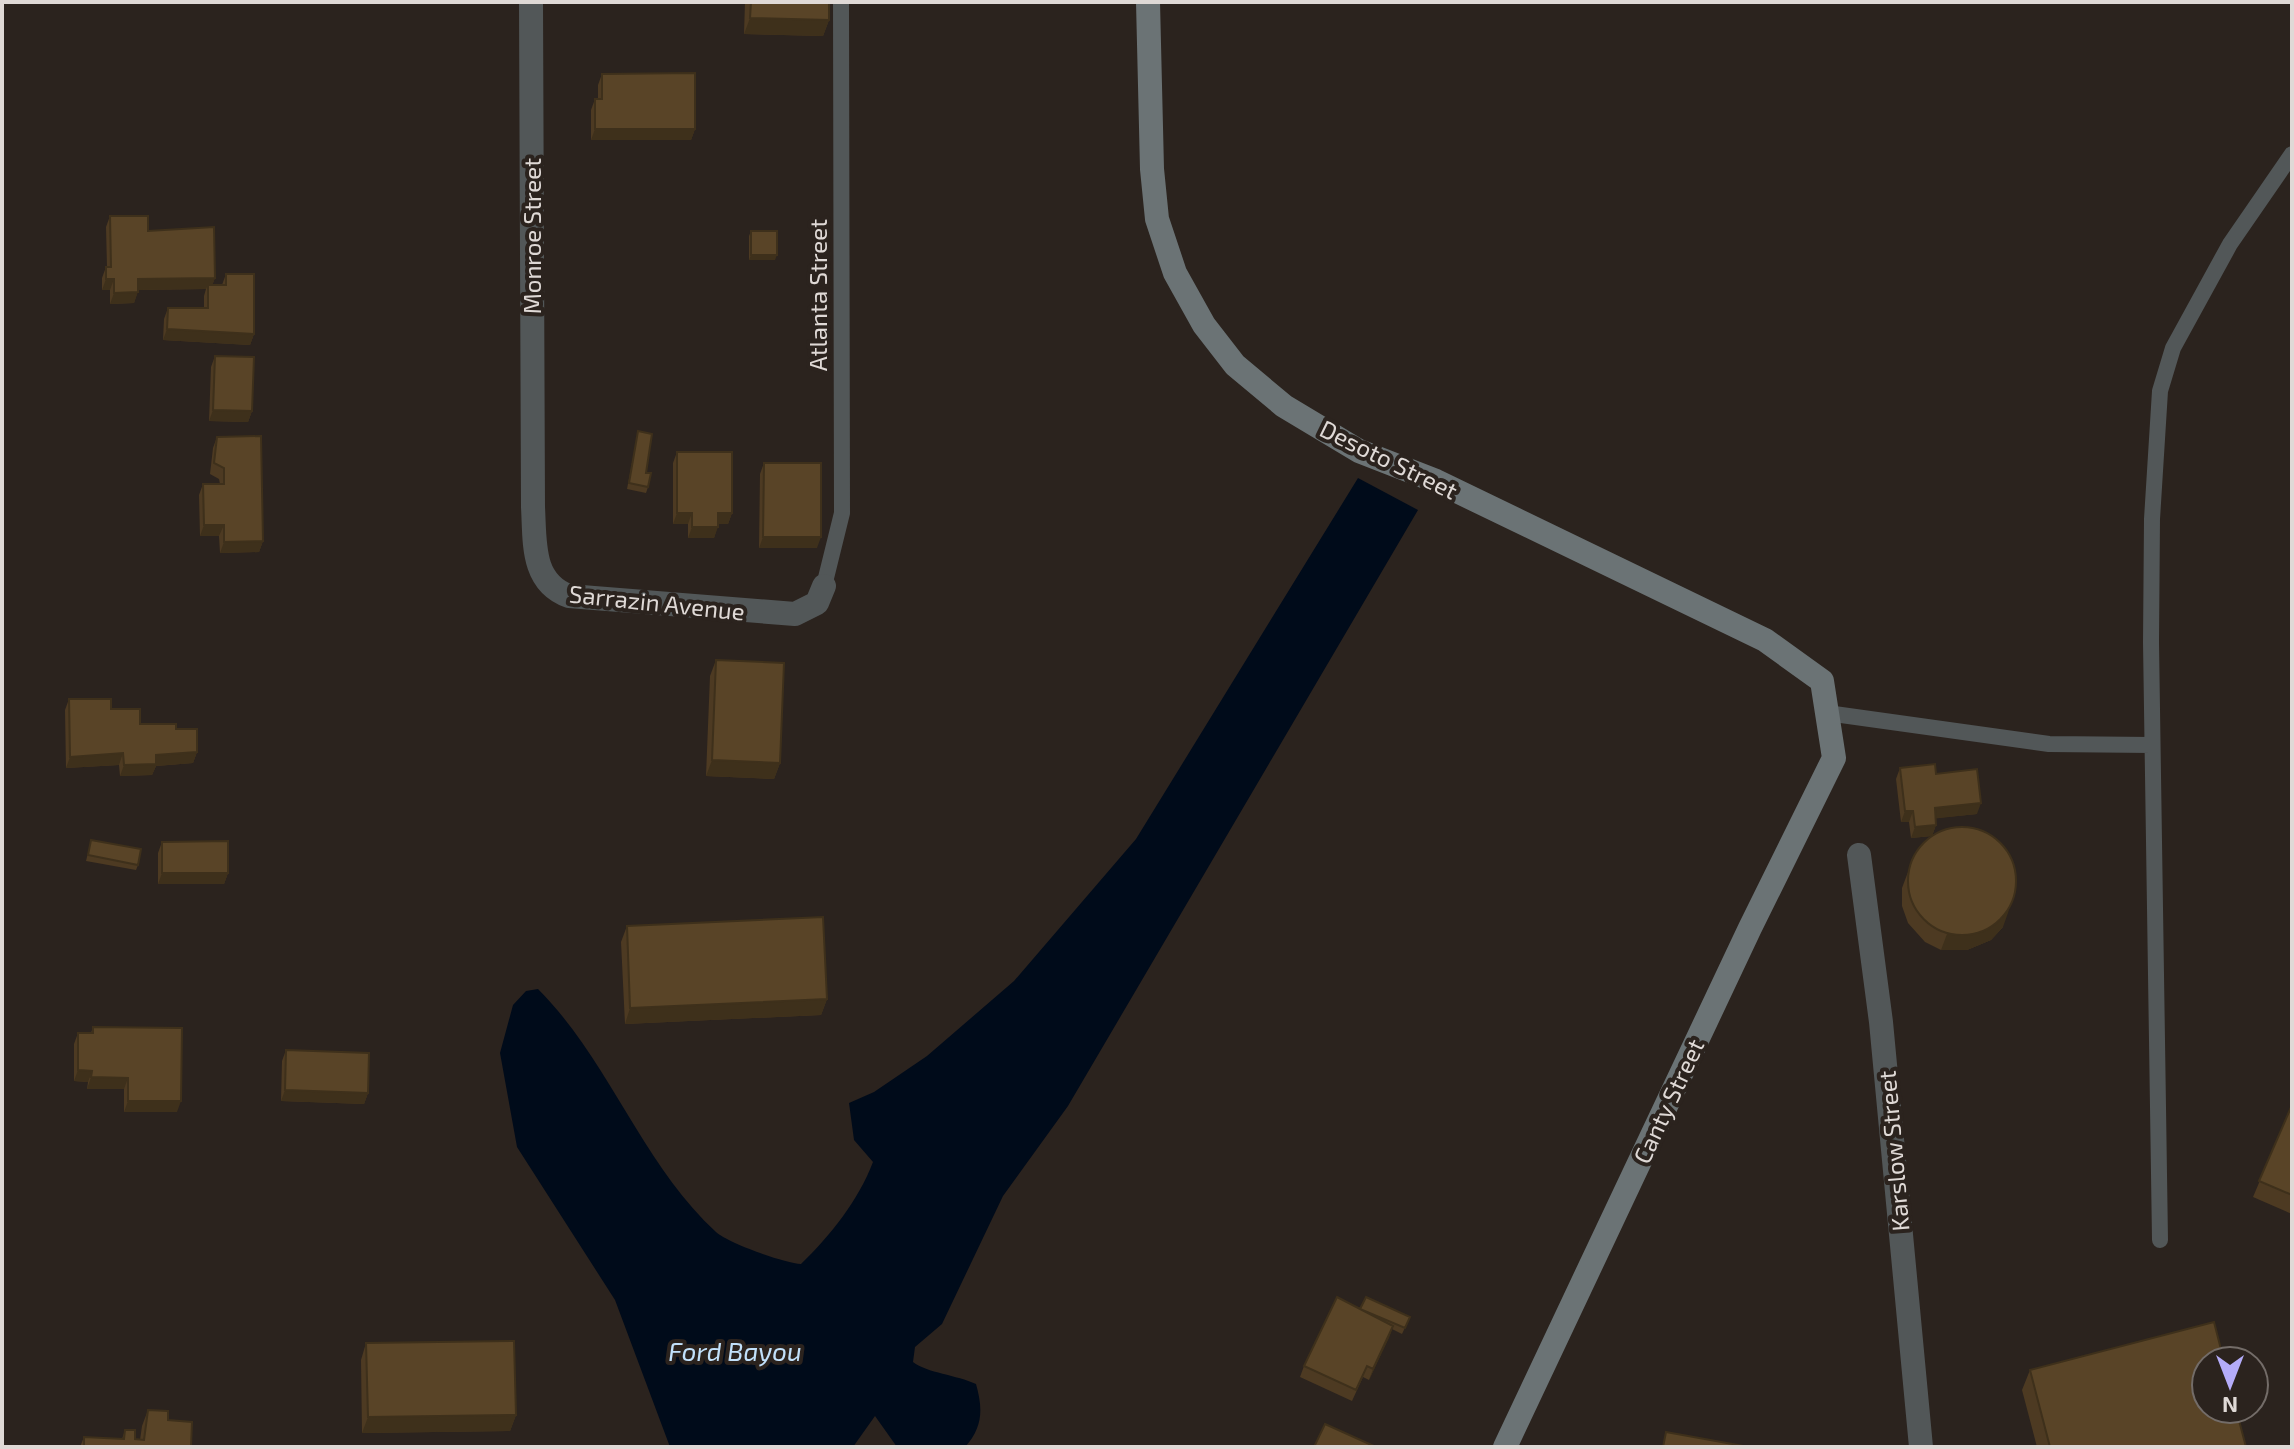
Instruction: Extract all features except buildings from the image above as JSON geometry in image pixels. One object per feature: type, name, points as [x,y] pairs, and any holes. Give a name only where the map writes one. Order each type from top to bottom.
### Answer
[{"type":"street","name":"Monroe Street","points":[[531,2],[533,471]]},
{"type":"street","name":"Desoto Street","points":[[1148,2],[1152,169],[1157,219],[1175,273],[1204,325],[1235,365],[1284,406],[1359,451],[1436,481],[1765,640],[1822,681],[1834,758]]},
{"type":"street","name":"Sarrazin Avenue","points":[[533,471],[536,559],[545,581],[555,591],[569,596],[795,614],[817,603],[824,586]]},
{"type":"street","name":"Canty Street","points":[[1505,1447],[1750,928],[1834,758]]},
{"type":"street","name":"Karslow Street","points":[[1859,855],[1881,1022],[1921,1447]]},
{"type":"lane","name":"Atlanta Street","points":[[824,586],[842,513],[841,2]]},
{"type":"lane","points":[[2160,1240],[2152,745],[2152,519],[2160,391],[2173,348],[2230,244],[2292,154]]},
{"type":"lane","points":[[1827,713],[2049,744],[2152,745]]},
{"type":"water","name":"Ford Bayou","points":[[1358,478],[1418,510],[1068,1106],[1003,1196],[942,1324],[915,1347],[913,1362],[919,1366],[976,1384],[980,1417],[971,1440],[965,1447],[897,1447],[875,1416],[853,1447],[670,1447],[615,1300],[517,1147],[500,1053],[513,1005],[526,991],[538,989],[585,1047],[667,1175],[716,1232],[757,1252],[801,1264],[843,1217],[873,1162],[854,1140],[849,1103],[874,1092],[927,1056],[1014,981],[1136,839]]}]
